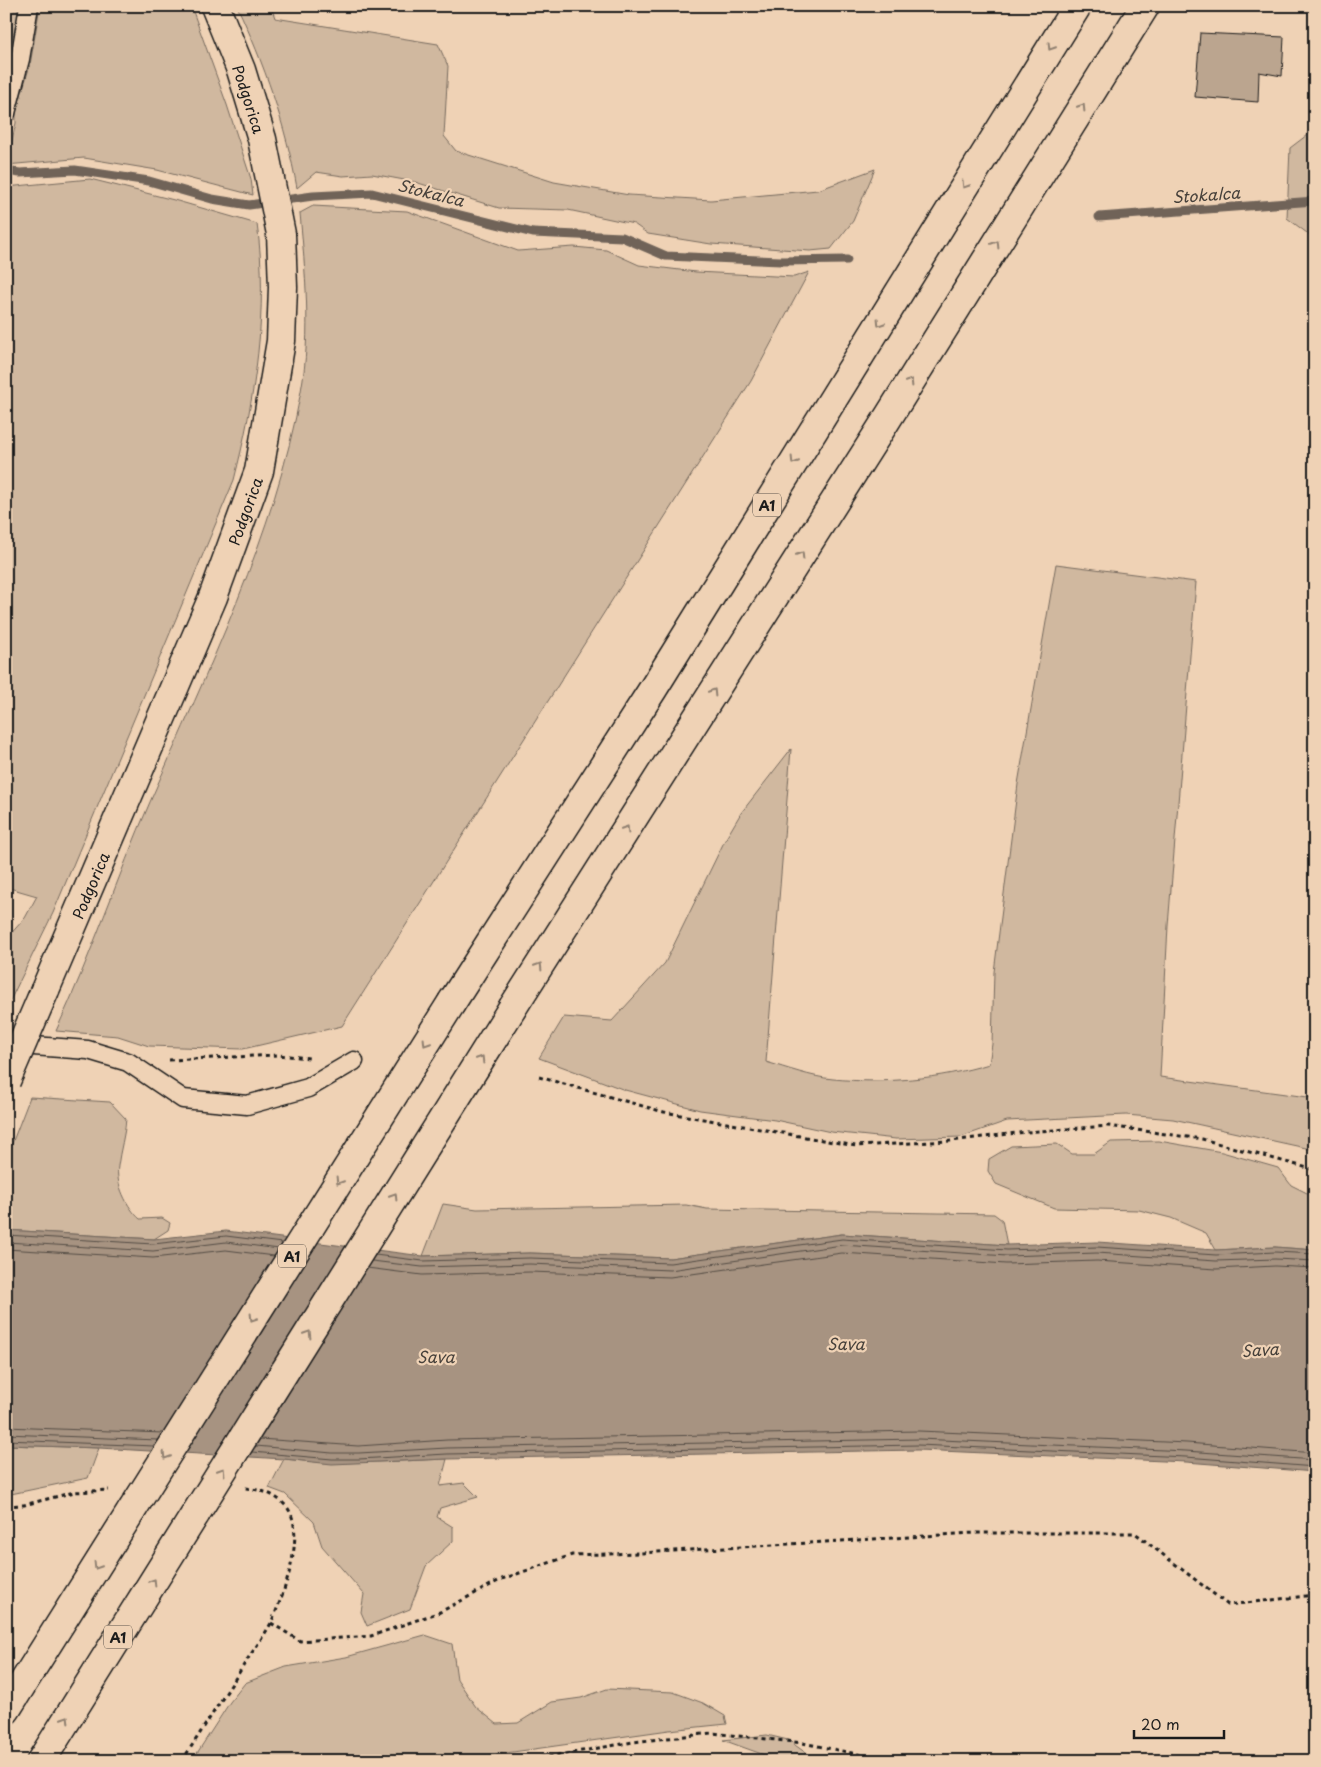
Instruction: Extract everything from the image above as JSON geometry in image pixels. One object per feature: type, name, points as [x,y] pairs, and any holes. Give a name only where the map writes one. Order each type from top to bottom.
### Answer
[{"type":"main road","name":"Podgorica","points":[[6,1080],[210,606],[259,470],[281,341],[283,287],[281,234],[269,170],[241,70],[215,6]]},
{"type":"main road","name":"A1","points":[[6,1710],[452,1002],[653,689],[1077,6]]},
{"type":"main road","name":"A1","points":[[40,1761],[513,1007],[884,424],[1145,6]]},
{"type":"lane","points":[[6,113],[20,59],[29,6]]},
{"type":"lane","points":[[6,1044],[88,1050],[128,1062],[184,1099],[247,1105],[308,1088],[354,1062]]},
{"type":"path","points":[[128,1062],[277,1055],[354,1062]]},
{"type":"path","points":[[538,1076],[664,1112],[856,1146],[950,1141],[1026,1132],[1108,1126],[1202,1139],[1315,1170]]},
{"type":"path","points":[[270,1623],[300,1642],[371,1636],[440,1612],[502,1579],[572,1555],[975,1533],[1135,1533],[1228,1605],[1315,1595]]},
{"type":"path","points":[[525,1761],[633,1742],[712,1733],[803,1743],[891,1761]]},
{"type":"shaded area","points":[[6,6],[20,6],[6,69]]},
{"type":"shaded area","points":[[40,6],[191,6],[227,105],[251,179],[253,195],[157,170],[84,158],[6,165],[16,123],[16,112],[30,65]]},
{"type":"shaded area","points":[[237,6],[271,6],[275,18],[438,44],[448,66],[444,136],[456,151],[554,182],[629,195],[711,200],[818,190],[875,169],[853,221],[831,249],[810,251],[711,244],[648,234],[634,224],[568,210],[499,208],[415,182],[372,174],[343,176],[316,172],[297,188],[287,141],[273,95]]},
{"type":"shaded area","points":[[1315,129],[1315,239],[1287,218],[1290,148]]},
{"type":"shaded area","points":[[90,179],[174,200],[257,224],[261,288],[261,321],[258,353],[242,449],[234,480],[53,913],[6,1009],[6,939],[25,918],[37,896],[6,887],[6,187]]},
{"type":"shaded area","points":[[313,206],[407,211],[518,251],[574,247],[606,250],[639,265],[696,272],[794,277],[809,272],[751,381],[342,1026],[243,1049],[149,1046],[118,1036],[56,1031],[150,802],[238,600],[275,497],[289,445],[304,369],[307,324],[300,213]]},
{"type":"shaded area","points":[[1056,564],[1196,582],[1168,926],[1160,1077],[1315,1098],[1315,1150],[1173,1119],[1126,1115],[1007,1121],[961,1137],[896,1139],[831,1132],[775,1120],[700,1110],[625,1090],[539,1058],[564,1017],[612,1021],[665,963],[725,840],[741,813],[791,749],[766,1062],[825,1078],[872,1081],[931,1077],[989,1064],[992,1044],[994,972],[1018,784]]},
{"type":"shaded area","points":[[30,1097],[110,1102],[126,1119],[118,1173],[118,1180],[123,1195],[140,1219],[162,1218],[170,1223],[168,1230],[154,1239],[6,1230],[6,1159]]},
{"type":"shaded area","points":[[1159,1141],[1222,1152],[1278,1168],[1291,1185],[1315,1197],[1315,1250],[1275,1247],[1216,1250],[1206,1233],[1171,1218],[1139,1210],[1054,1208],[996,1184],[988,1171],[989,1159],[1011,1146],[1057,1144],[1072,1154],[1094,1154],[1111,1142]]},
{"type":"shaded area","points":[[443,1204],[477,1209],[686,1205],[707,1209],[994,1214],[1002,1220],[1007,1245],[842,1234],[670,1258],[530,1253],[423,1256]]},
{"type":"shaded area","points":[[6,1445],[99,1448],[88,1478],[6,1495]]},
{"type":"shaded area","points":[[284,1459],[345,1463],[447,1459],[440,1486],[464,1483],[478,1497],[440,1508],[437,1517],[453,1527],[453,1541],[426,1566],[410,1609],[367,1626],[361,1612],[364,1594],[322,1546],[314,1522],[285,1494],[269,1488]]},
{"type":"shaded area","points":[[425,1635],[452,1644],[457,1679],[476,1707],[497,1724],[518,1723],[552,1702],[581,1698],[607,1689],[673,1692],[703,1703],[725,1716],[727,1724],[669,1730],[449,1761],[192,1761],[230,1702],[245,1683],[286,1667],[346,1657]]},
{"type":"shaded area","points":[[767,1735],[788,1740],[817,1761],[781,1761],[723,1740]]},
{"type":"water","name":"Sava","points":[[6,1230],[154,1239],[226,1231],[423,1256],[530,1253],[670,1258],[842,1234],[1007,1245],[1097,1242],[1216,1250],[1275,1247],[1315,1250],[1315,1472],[1186,1462],[918,1450],[447,1459],[332,1464],[284,1459],[99,1448],[6,1445]]},
{"type":"building","points":[[1200,33],[1284,37],[1282,76],[1259,72],[1258,102],[1195,97]]},
{"type":"waterway","name":"Stokalca","points":[[6,171],[20,173],[75,170],[149,181],[212,199],[249,205],[313,196],[372,193],[533,233],[622,237],[666,256],[781,261],[847,260]]},
{"type":"waterway","name":"Stokalca","points":[[1099,217],[1315,201]]}]
